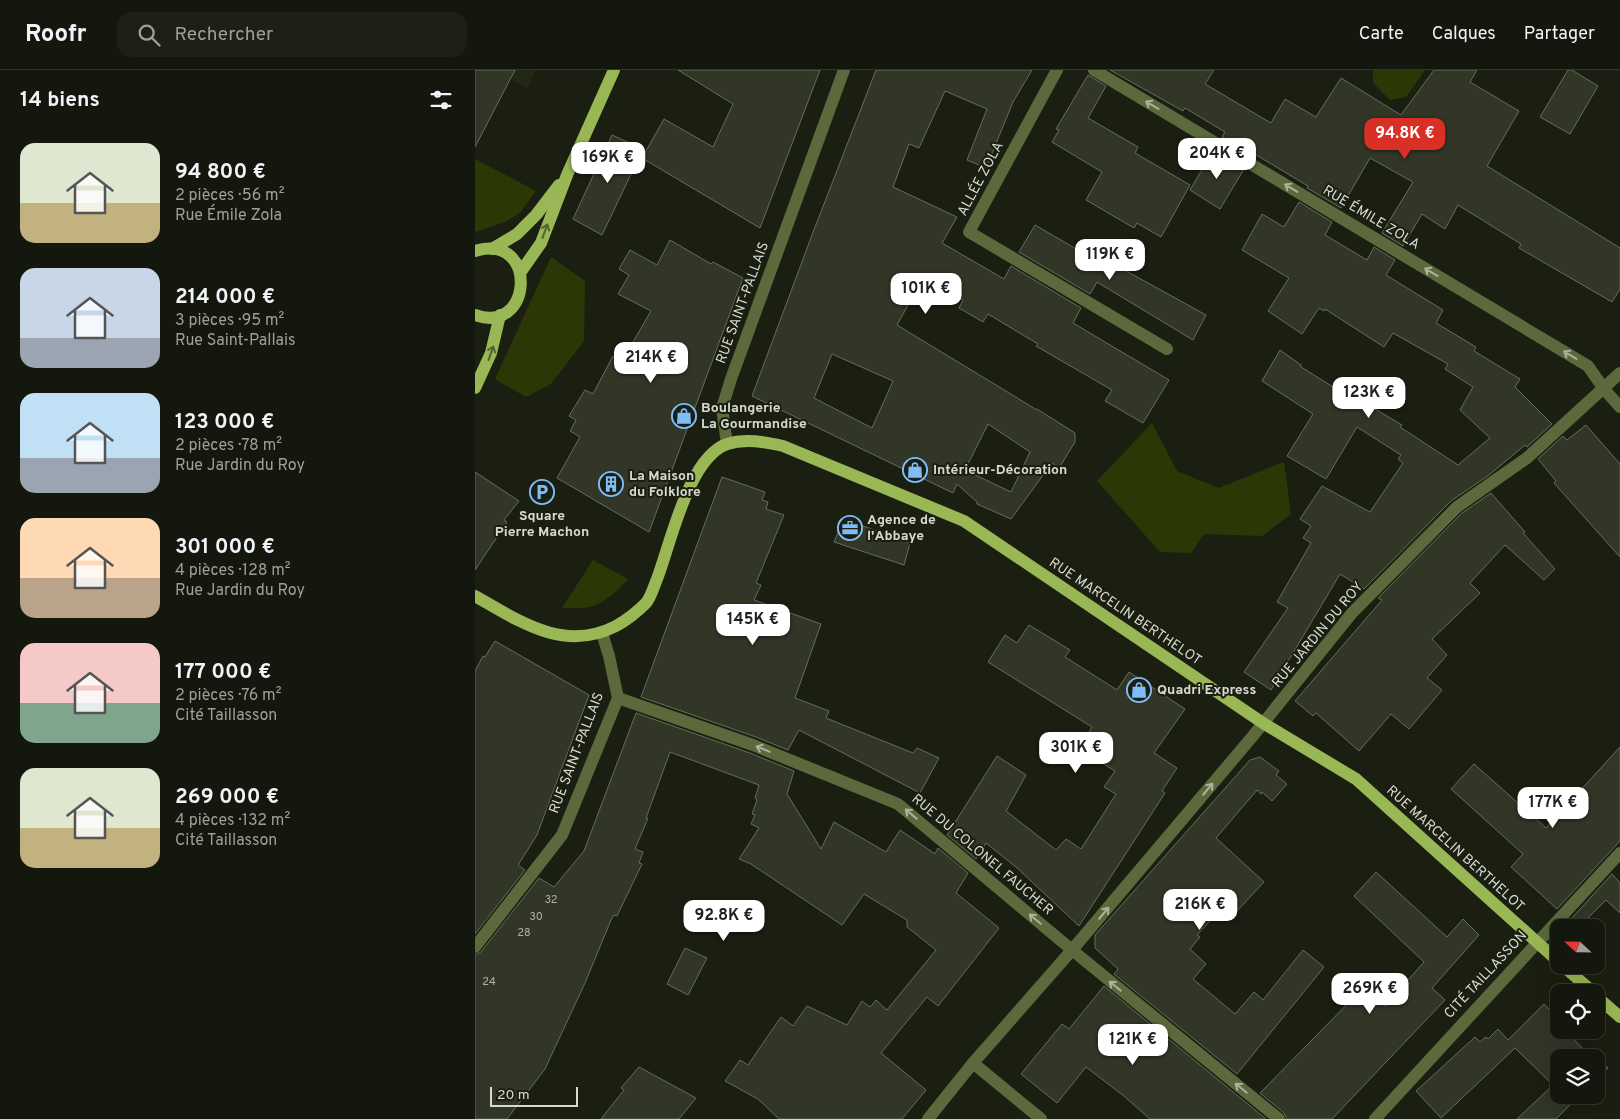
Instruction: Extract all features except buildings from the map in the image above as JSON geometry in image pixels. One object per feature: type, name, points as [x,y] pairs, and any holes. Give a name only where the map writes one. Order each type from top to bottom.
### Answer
[{"type":"main road","points":[[520,273],[541,243],[567,175],[615,70]]},
{"type":"main road","points":[[492,249],[517,234],[567,175]]},
{"type":"main road","points":[[475,251],[492,249],[501,251],[510,257],[516,264],[522,283],[516,302],[500,315],[491,317],[475,315]]},
{"type":"main road","points":[[475,388],[491,353],[500,315]]},
{"type":"main road","name":"RUE MARCELIN BERTHELOT","points":[[727,444],[756,440],[783,446],[964,521],[1263,723],[1356,779],[1550,954]]},
{"type":"main road","points":[[475,596],[514,618],[547,633],[578,636],[602,633],[627,620],[647,602],[665,558],[683,501],[698,470],[715,452],[727,444]]},
{"type":"main road","points":[[1572,974],[1584,984]]},
{"type":"main road","points":[[1605,1004],[1620,1017]]},
{"type":"street","name":"RUE SAINT-PALLAIS","points":[[727,444],[722,408],[844,70]]},
{"type":"street","name":"ALLÉE ZOLA","points":[[1057,70],[969,232],[1167,348]]},
{"type":"street","name":"RUE ÉMILE ZOLA","points":[[1094,70],[1589,366],[1604,389],[1620,407]]},
{"type":"street","name":"RUE JARDIN DU ROY","points":[[928,1119],[1263,723],[1352,613],[1457,507],[1527,458],[1620,373]]},
{"type":"street","name":"RUE SAINT-PALLAIS","points":[[475,947],[562,835],[618,698],[602,633]]},
{"type":"street","name":"RUE DU COLONEL FAUCHER","points":[[618,698],[753,745],[898,804],[1072,950],[1279,1119]]},
{"type":"street","name":"CITÉ TAILLASSON","points":[[1375,1119],[1620,853]]},
{"type":"street","points":[[973,1064],[1041,1119]]},
{"type":"shaded area","points":[[475,70],[536,70],[527,88],[510,79]]},
{"type":"green space","points":[[1373,70],[1425,70],[1406,97],[1390,100],[1373,83]]},
{"type":"green space","points":[[475,159],[536,191],[520,213],[505,222],[475,232]]},
{"type":"green space","points":[[551,257],[585,281],[584,341],[551,384],[526,397],[495,379]]},
{"type":"green space","points":[[1152,423],[1177,471],[1219,488],[1284,462],[1291,514],[1262,536],[1204,534],[1191,553],[1160,552],[1097,481]]},
{"type":"green space","points":[[593,560],[628,579],[611,596],[595,605],[583,608],[562,608]]},
{"type":"place","name":"Boulangerie La Gourmandise","points":[[684,416]]},
{"type":"place","name":"Intérieur-Décoration","points":[[915,470]]},
{"type":"place","name":"La Maison du Folklore","points":[[611,484]]},
{"type":"place","name":"Square Pierre Machon","points":[[542,492]]},
{"type":"place","name":"Agence de l'Abbaye","points":[[850,528]]},
{"type":"place","name":"Quadri Express","points":[[1139,690]]}]
